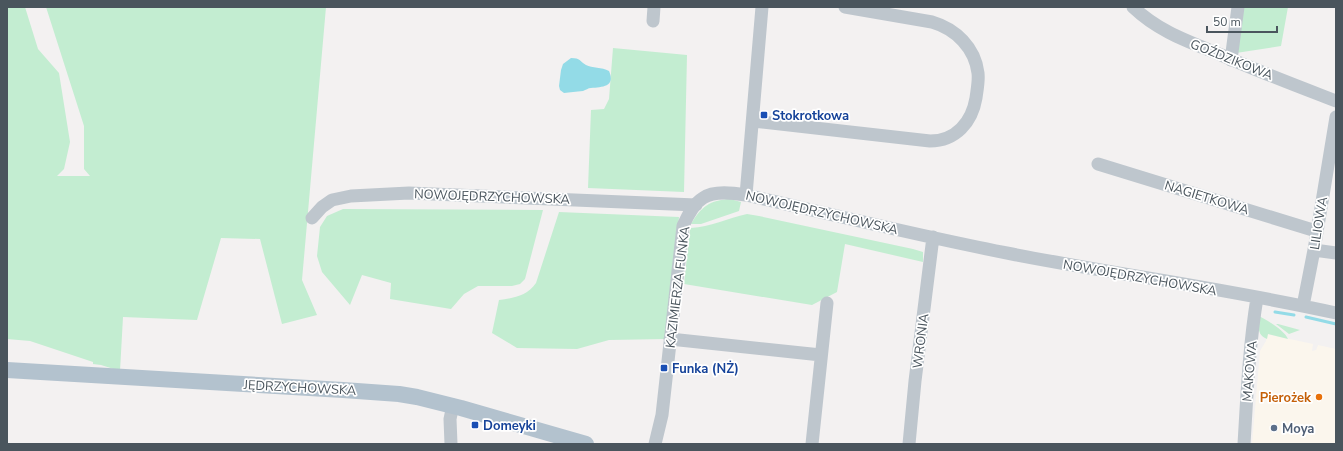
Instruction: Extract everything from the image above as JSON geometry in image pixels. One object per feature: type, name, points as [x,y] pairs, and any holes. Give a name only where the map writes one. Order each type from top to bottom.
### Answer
[{"type":"main road","name":"JĘDRZYCHOWSKA","points":[[7,370],[378,392],[418,397],[586,444]]},
{"type":"street","points":[[653,21],[654,7]]},
{"type":"street","points":[[746,194],[762,7]]},
{"type":"street","points":[[753,121],[930,141],[950,137],[967,122],[974,110],[978,75],[974,57],[969,48],[957,35],[946,27],[932,22],[845,7]]},
{"type":"street","name":"GOŹDZIKOWA","points":[[1133,7],[1142,16],[1169,34],[1336,101]]},
{"type":"street","points":[[1231,60],[1238,7]]},
{"type":"street","name":"LILIOWA","points":[[1303,306],[1314,250],[1316,230],[1336,117]]},
{"type":"street","name":"NAGIETKOWA","points":[[1098,164],[1316,230]]},
{"type":"street","name":"NOWOJĘDRZYCHOWSKA","points":[[312,218],[322,207],[332,200],[351,196],[401,193],[696,205],[703,197],[718,193],[730,192],[746,194],[932,237],[1034,258],[1179,283],[1336,313]]},
{"type":"street","name":"KAZIMIERZA FUNKA","points":[[655,444],[662,416],[682,226],[696,205]]},
{"type":"street","name":"WRONIA","points":[[909,444],[914,381],[932,237]]},
{"type":"street","points":[[1314,250],[1336,253]]},
{"type":"street","name":"MAKOWA","points":[[1244,444],[1247,389],[1254,312],[1257,298]]},
{"type":"street","points":[[812,444],[826,303]]},
{"type":"street","points":[[670,339],[821,355]]},
{"type":"street","points":[[451,444],[450,419],[452,406]]},
{"type":"shaded area","points":[[1267,334],[1313,344],[1312,351],[1316,350],[1318,345],[1336,349],[1336,444],[1252,444],[1260,351],[1266,341]]},
{"type":"green space","points":[[7,7],[25,7],[38,49],[59,73],[70,142],[64,169],[57,176],[90,176],[84,169],[84,126],[46,7],[326,7],[302,280],[317,315],[282,324],[260,239],[221,238],[197,320],[123,317],[120,371],[93,364],[93,362],[30,341],[7,339]]},
{"type":"green space","points":[[1242,7],[1288,7],[1281,46],[1236,53]]},
{"type":"green space","points":[[613,48],[687,55],[684,192],[588,188],[591,110],[604,109],[609,99]]},
{"type":"green space","points":[[730,199],[741,202],[739,211],[701,224],[691,224],[702,209],[717,201]]},
{"type":"green space","points":[[343,209],[543,210],[525,279],[520,284],[512,286],[478,286],[464,294],[451,309],[390,299],[391,283],[362,275],[350,305],[322,272],[317,256],[320,227],[327,216]]},
{"type":"green space","points":[[559,212],[679,217],[666,339],[609,340],[577,349],[517,348],[492,333],[499,300],[524,294],[536,283]]},
{"type":"green space","points":[[747,214],[913,249],[923,252],[923,262],[845,244],[837,292],[812,305],[684,284],[690,229]]},
{"type":"green space","points":[[1259,316],[1280,329],[1288,339],[1268,334],[1267,339],[1263,337],[1259,329]]},
{"type":"green space","points":[[1276,324],[1278,324],[1300,330],[1289,334]]},
{"type":"water","points":[[571,58],[578,59],[588,66],[609,71],[611,80],[607,85],[590,88],[583,91],[564,93],[560,90],[559,86],[561,70],[563,64]]},
{"type":"waterway","points":[[1275,312],[1294,315]]},
{"type":"waterway","points":[[1306,317],[1336,324]]},
{"type":"place","name":"Stokrotkowa","points":[[764,115]]},
{"type":"place","name":"Funka (NŻ)","points":[[664,368]]},
{"type":"place","name":"Pierożek","points":[[1319,397]]},
{"type":"place","name":"Domeyki","points":[[475,425]]},
{"type":"place","name":"Moya","points":[[1274,428]]}]
